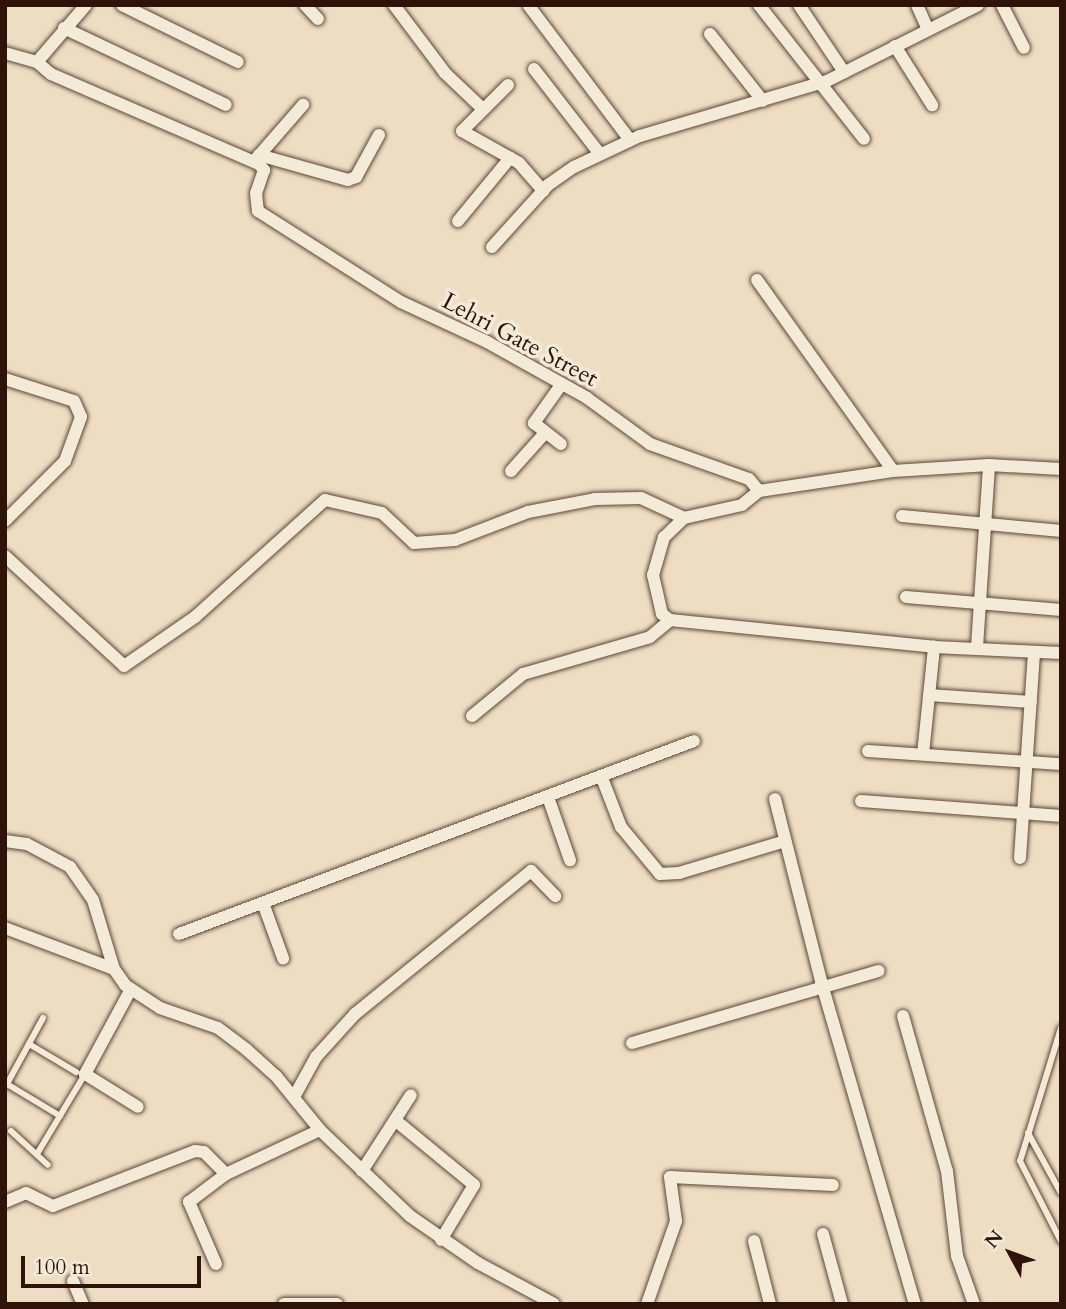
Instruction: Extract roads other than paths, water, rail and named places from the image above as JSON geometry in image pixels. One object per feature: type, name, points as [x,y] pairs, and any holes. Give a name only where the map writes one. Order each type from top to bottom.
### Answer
[{"type":"street","points":[[37,62],[86,5]]},
{"type":"street","points":[[122,5],[238,62]]},
{"type":"street","points":[[305,5],[318,19]]},
{"type":"street","points":[[394,5],[445,74],[483,109]]},
{"type":"street","points":[[759,5],[864,139]]},
{"type":"street","points":[[799,5],[844,72]]},
{"type":"street","points":[[917,5],[928,30]]},
{"type":"street","points":[[492,247],[543,191],[574,167],[600,154],[630,140],[822,83],[978,5]]},
{"type":"street","points":[[1002,5],[1024,48]]},
{"type":"street","points":[[529,6],[630,140]]},
{"type":"street","points":[[64,29],[226,105]]},
{"type":"street","points":[[710,34],[763,101]]},
{"type":"street","points":[[895,46],[932,105]]},
{"type":"street","points":[[5,52],[37,62],[51,74],[257,158],[348,180],[356,177],[379,135]]},
{"type":"street","points":[[534,69],[600,154]]},
{"type":"street","points":[[508,85],[462,131],[510,158],[543,191]]},
{"type":"street","points":[[257,158],[303,105]]},
{"type":"street","name":"Lehri Gate Street","points":[[257,158],[264,170],[256,193],[258,211],[401,302],[487,342],[587,398],[650,444],[749,479],[759,491]]},
{"type":"street","points":[[458,221],[510,158]]},
{"type":"street","points":[[757,280],[893,471]]},
{"type":"street","points":[[5,379],[74,401],[81,416],[65,461],[5,521]]},
{"type":"street","points":[[561,385],[534,424],[561,444]]},
{"type":"street","points":[[511,471],[545,433]]},
{"type":"street","points":[[977,648],[989,465]]},
{"type":"street","points":[[1061,469],[989,465],[893,471],[759,491],[742,505],[684,518],[664,537],[654,558],[656,597],[662,614],[670,620],[934,647],[1061,653]]},
{"type":"street","points":[[5,556],[124,666],[195,617],[325,500],[382,513],[414,543],[455,540],[528,512],[595,499],[641,498],[684,518]]},
{"type":"street","points":[[902,516],[985,526],[1061,531]]},
{"type":"street","points":[[906,597],[1061,610]]},
{"type":"street","points":[[472,716],[523,674],[650,637],[670,620]]},
{"type":"street","points":[[923,754],[934,647]]},
{"type":"street","points":[[1020,858],[1034,652]]},
{"type":"street","points":[[929,695],[1031,702]]},
{"type":"street","points":[[179,934],[602,778],[694,741]]},
{"type":"street","points":[[868,751],[1061,764]]},
{"type":"street","points":[[602,778],[621,827],[660,874],[678,873],[785,841]]},
{"type":"street","points":[[548,797],[570,860]]},
{"type":"street","points":[[775,799],[823,987],[915,1304]]},
{"type":"street","points":[[861,801],[1061,816]]},
{"type":"street","points":[[5,841],[27,844],[70,867],[93,901],[114,970],[131,989],[160,1007],[218,1028],[294,1097],[320,1130],[362,1171],[441,1240],[554,1304]]},
{"type":"street","points":[[294,1097],[316,1057],[355,1014],[531,870],[555,896]]},
{"type":"street","points":[[263,902],[283,958]]},
{"type":"street","points":[[5,928],[114,970]]},
{"type":"street","points":[[632,1043],[879,971]]},
{"type":"street","points":[[131,989],[81,1073],[138,1107]]},
{"type":"street","points":[[903,1016],[947,1171],[957,1256],[974,1304]]},
{"type":"street","points":[[362,1171],[411,1095]]},
{"type":"street","points":[[395,1120],[474,1185],[441,1240]]},
{"type":"street","points":[[216,1264],[188,1202],[226,1174],[320,1130]]},
{"type":"street","points":[[5,1202],[26,1193],[53,1206],[195,1151],[204,1152],[226,1174]]},
{"type":"street","points":[[648,1304],[676,1221],[670,1177],[833,1185]]},
{"type":"street","points":[[823,1234],[842,1304]]},
{"type":"street","points":[[754,1241],[770,1304]]},
{"type":"street","points":[[73,1282],[83,1304]]},
{"type":"street","points":[[284,1304],[337,1304]]},
{"type":"lane","points":[[43,1018],[7,1084],[60,1116]]},
{"type":"lane","points":[[1061,1028],[1020,1163],[1061,1241]]},
{"type":"lane","points":[[29,1044],[81,1073],[37,1154]]},
{"type":"lane","points":[[11,1131],[48,1165]]},
{"type":"lane","points":[[1028,1133],[1061,1193]]}]
